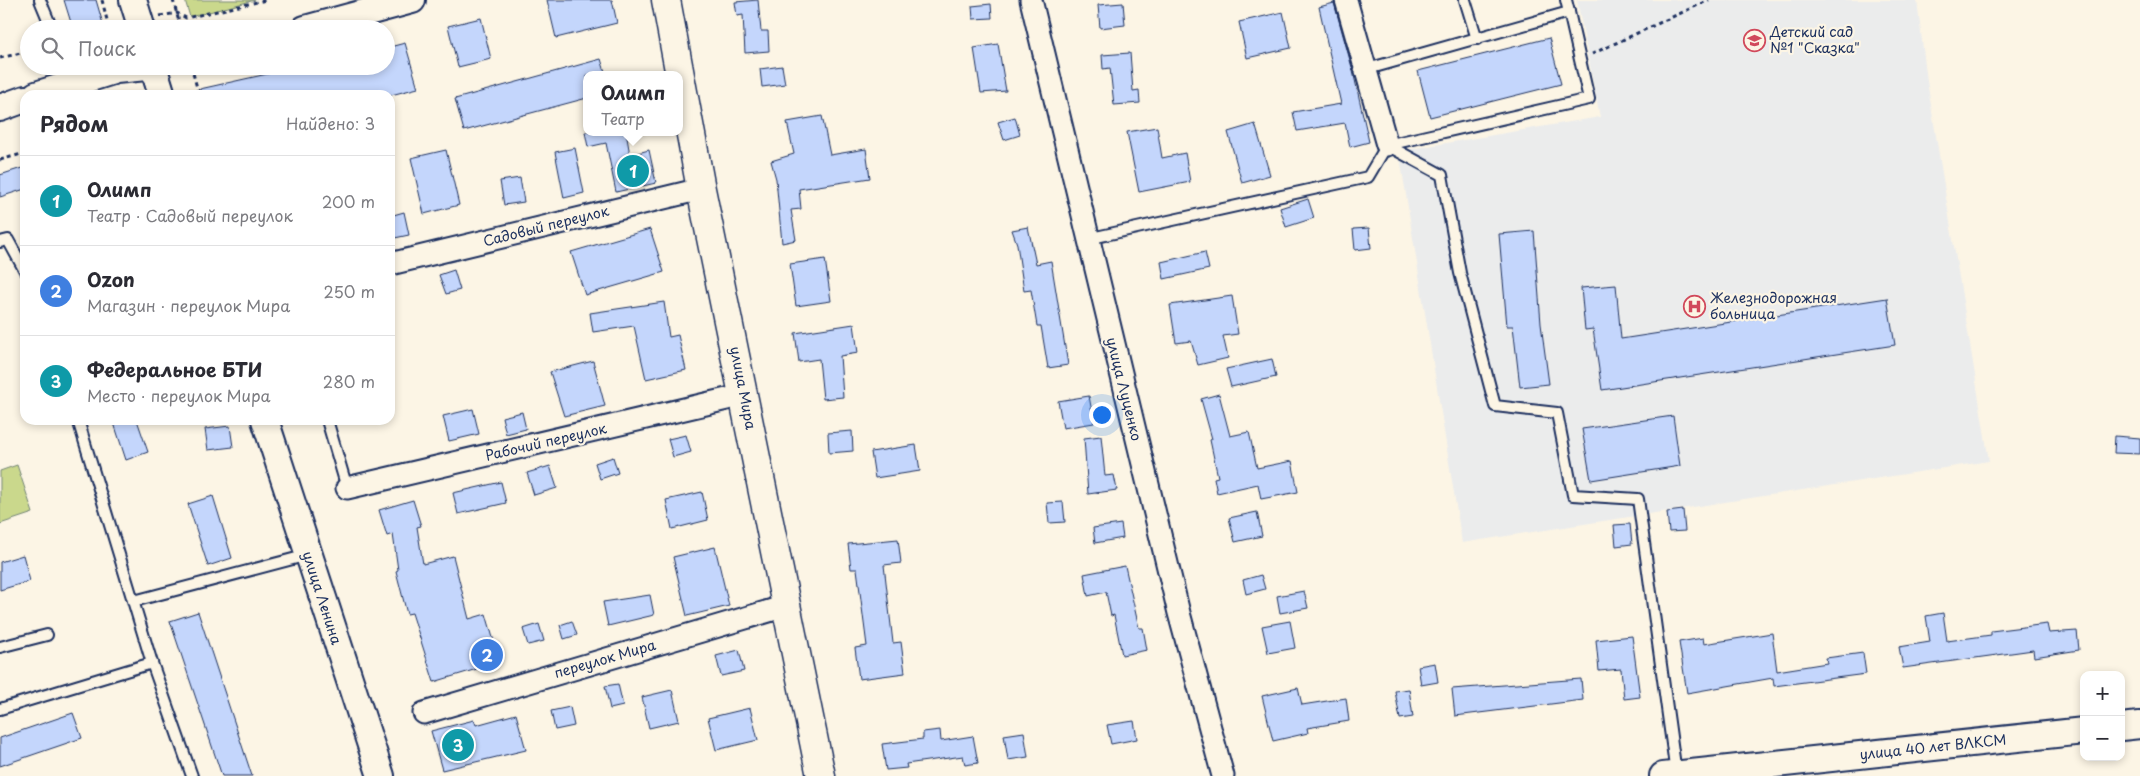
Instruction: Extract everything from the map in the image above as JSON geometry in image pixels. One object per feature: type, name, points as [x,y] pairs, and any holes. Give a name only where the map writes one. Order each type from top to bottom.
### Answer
[{"type":"main road","name":"улица Мира","points":[[666,0],[679,71]]},
{"type":"main road","name":"улица Мира","points":[[683,92],[701,189],[821,776]]},
{"type":"street","points":[[338,20],[412,0]]},
{"type":"street","name":"улица Луценко","points":[[1031,0],[1087,239],[1179,613],[1223,776]]},
{"type":"street","points":[[1346,0],[1364,70],[1387,145]]},
{"type":"street","points":[[44,90],[67,75]]},
{"type":"street","points":[[156,75],[161,90]]},
{"type":"street","points":[[0,108],[20,101]]},
{"type":"street","name":"Садовый переулок","points":[[395,263],[701,189]]},
{"type":"street","name":"Рабочий переулок","points":[[347,488],[744,396]]},
{"type":"street","name":"улица Ленина","points":[[267,425],[381,776]]},
{"type":"street","name":"переулок Мира","points":[[424,712],[786,606]]},
{"type":"street","points":[[2125,727],[2140,725]]},
{"type":"street","name":"улица 40 лет ВЛКСМ","points":[[1670,775],[2080,731]]},
{"type":"lane","points":[[40,0],[48,20]]},
{"type":"lane","points":[[1465,0],[1477,39]]},
{"type":"lane","points":[[1087,239],[1368,177],[1387,145],[1589,99],[1566,0]]},
{"type":"lane","points":[[1364,70],[1569,12]]},
{"type":"lane","points":[[1387,145],[1442,174],[1460,274],[1495,406],[1557,413],[1573,495],[1638,499],[1670,775]]},
{"type":"lane","points":[[0,242],[8,240],[20,262]]},
{"type":"lane","points":[[80,425],[152,663],[192,776]]},
{"type":"lane","points":[[329,425],[347,488]]},
{"type":"lane","points":[[134,601],[308,555]]},
{"type":"lane","points":[[0,648],[47,635]]},
{"type":"lane","points":[[0,709],[152,663]]},
{"type":"path","points":[[102,0],[107,20]]},
{"type":"path","points":[[173,0],[179,20]]},
{"type":"path","points":[[138,16],[177,13],[186,18],[266,0]]},
{"type":"path","points":[[1580,60],[1709,0]]},
{"type":"path","points":[[0,58],[20,53]]},
{"type":"path","points":[[193,75],[198,90]]},
{"type":"path","points":[[0,160],[20,154]]},
{"type":"shaded area","name":"Железнодорожная больница","points":[[1577,0],[1917,0],[1927,81],[1989,461],[1462,543],[1399,151],[1600,117]]},
{"type":"green space","points":[[185,0],[255,0],[190,17]]},
{"type":"green space","points":[[17,465],[33,513],[0,524],[0,471]]},
{"type":"building","points":[[64,0],[96,0],[102,20],[70,20]]},
{"type":"building","points":[[547,0],[612,0],[617,23],[556,38]]},
{"type":"building","points":[[758,0],[761,31],[768,31],[769,51],[745,53],[743,15],[737,16],[735,2]]},
{"type":"building","points":[[1123,3],[1125,25],[1100,28],[1098,5]]},
{"type":"building","points":[[1334,3],[1353,71],[1369,142],[1350,147],[1345,123],[1297,131],[1293,112],[1341,104],[1319,7]]},
{"type":"building","points":[[991,4],[992,18],[973,19],[972,6]]},
{"type":"building","points":[[1283,12],[1291,48],[1247,58],[1239,22]]},
{"type":"building","points":[[481,18],[491,59],[458,67],[448,26]]},
{"type":"building","points":[[1549,38],[1561,84],[1430,117],[1418,71]]},
{"type":"building","points":[[405,43],[418,88],[395,94],[395,90],[200,90],[263,75],[395,75],[395,46]]},
{"type":"building","points":[[998,44],[1006,91],[981,93],[974,48]]},
{"type":"building","points":[[1130,53],[1133,91],[1139,90],[1140,103],[1114,105],[1110,68],[1103,69],[1102,55]]},
{"type":"building","points":[[601,59],[605,71],[583,71],[583,99],[464,131],[455,99]]},
{"type":"building","points":[[782,66],[785,84],[762,87],[760,69]]},
{"type":"building","points":[[822,116],[830,155],[866,149],[870,178],[799,189],[801,209],[791,210],[796,240],[782,243],[776,179],[771,161],[794,154],[787,122]]},
{"type":"building","points":[[1015,117],[1020,135],[1004,140],[998,122]]},
{"type":"building","points":[[1255,124],[1270,175],[1242,183],[1228,132]]},
{"type":"building","points":[[1157,127],[1162,158],[1185,153],[1190,182],[1139,192],[1127,132]]},
{"type":"building","points":[[586,136],[627,136],[630,155],[649,150],[656,183],[616,192],[606,143],[588,147]]},
{"type":"building","points":[[575,148],[584,193],[564,198],[555,152]]},
{"type":"building","points":[[446,150],[459,205],[424,214],[411,158]]},
{"type":"building","points":[[20,169],[20,191],[0,197],[0,175]]},
{"type":"building","points":[[520,178],[524,202],[504,205],[500,181]]},
{"type":"building","points":[[1308,199],[1314,218],[1286,227],[1280,208]]},
{"type":"building","points":[[404,212],[409,235],[395,238],[395,215]]},
{"type":"building","points":[[1028,227],[1036,264],[1051,261],[1068,365],[1048,368],[1041,326],[1037,326],[1031,290],[1024,291],[1017,244],[1012,230]]},
{"type":"building","points":[[1369,228],[1371,248],[1355,250],[1353,229]]},
{"type":"building","points":[[650,229],[664,272],[585,295],[571,252]]},
{"type":"building","points":[[1534,231],[1541,324],[1549,384],[1520,387],[1513,326],[1507,326],[1499,234]]},
{"type":"building","points":[[1205,252],[1209,269],[1164,279],[1161,262]]},
{"type":"building","points":[[825,259],[831,301],[796,306],[790,264]]},
{"type":"building","points":[[454,270],[460,290],[446,294],[439,275]]},
{"type":"building","points":[[1616,285],[1621,339],[1887,298],[1895,345],[1602,390],[1593,329],[1585,330],[1581,288]]},
{"type":"building","points":[[1232,296],[1238,334],[1223,336],[1228,358],[1198,365],[1191,341],[1176,343],[1170,305]]},
{"type":"building","points":[[664,302],[669,337],[678,335],[686,370],[646,379],[634,326],[593,332],[590,313]]},
{"type":"building","points":[[854,324],[858,353],[840,356],[843,397],[823,399],[819,359],[799,362],[795,333]]},
{"type":"building","points":[[1272,359],[1276,377],[1231,387],[1226,369]]},
{"type":"building","points":[[593,361],[605,406],[564,416],[550,372]]},
{"type":"building","points":[[1219,394],[1230,436],[1249,432],[1257,468],[1292,461],[1298,492],[1261,499],[1258,484],[1217,493],[1214,478],[1218,477],[1210,440],[1212,439],[1201,399]]},
{"type":"building","points":[[1089,396],[1094,423],[1063,428],[1058,401]]},
{"type":"building","points":[[473,409],[479,434],[449,441],[443,416]]},
{"type":"building","points":[[522,412],[526,429],[506,434],[502,417]]},
{"type":"building","points":[[1673,416],[1680,466],[1591,480],[1582,429]]},
{"type":"building","points":[[115,425],[139,425],[148,452],[126,460]]},
{"type":"building","points":[[230,426],[233,447],[208,450],[205,429]]},
{"type":"building","points":[[852,431],[853,451],[829,453],[828,433]]},
{"type":"building","points":[[686,435],[691,452],[673,457],[668,439]]},
{"type":"building","points":[[1101,436],[1105,476],[1114,475],[1117,490],[1088,494],[1084,438]]},
{"type":"building","points":[[2115,436],[2140,438],[2140,454],[2114,453]]},
{"type":"building","points":[[916,445],[920,471],[875,478],[871,452]]},
{"type":"building","points":[[613,457],[618,473],[600,479],[595,463]]},
{"type":"building","points":[[550,466],[557,488],[534,495],[527,473]]},
{"type":"building","points":[[501,482],[506,503],[458,514],[453,493]]},
{"type":"building","points":[[702,492],[708,520],[672,529],[666,500]]},
{"type":"building","points":[[213,496],[232,558],[208,566],[188,504]]},
{"type":"building","points":[[413,500],[421,526],[417,527],[423,564],[453,556],[469,619],[486,614],[500,662],[434,682],[412,613],[407,614],[396,571],[398,570],[393,534],[387,536],[379,510]]},
{"type":"building","points":[[1063,502],[1065,522],[1049,523],[1047,503]]},
{"type":"building","points":[[1683,510],[1685,531],[1669,532],[1667,512]]},
{"type":"building","points":[[1257,512],[1262,536],[1235,542],[1229,518]]},
{"type":"building","points":[[1121,524],[1123,538],[1095,543],[1093,528]]},
{"type":"building","points":[[1630,524],[1632,544],[1616,546],[1614,525]]},
{"type":"building","points":[[898,539],[901,563],[884,565],[893,643],[901,642],[905,673],[859,679],[855,648],[867,646],[857,569],[851,569],[848,544]]},
{"type":"building","points":[[715,547],[729,606],[687,616],[673,557]]},
{"type":"building","points":[[23,555],[30,581],[0,590],[0,562]]},
{"type":"building","points":[[1125,566],[1139,628],[1143,628],[1147,650],[1122,655],[1114,615],[1111,616],[1106,592],[1088,596],[1084,574]]},
{"type":"building","points":[[1261,575],[1265,589],[1246,594],[1243,580]]},
{"type":"building","points":[[1304,591],[1308,608],[1280,613],[1277,596]]},
{"type":"building","points":[[650,595],[654,615],[608,626],[603,602]]},
{"type":"building","points":[[198,612],[252,776],[222,776],[170,621]]},
{"type":"building","points":[[1943,613],[1947,641],[1991,635],[1991,631],[2047,624],[2049,633],[2077,631],[2079,650],[2034,657],[2033,650],[1903,668],[1899,647],[1930,642],[1926,616]]},
{"type":"building","points":[[572,621],[577,635],[564,639],[560,625]]},
{"type":"building","points":[[1290,621],[1295,648],[1268,653],[1262,626]]},
{"type":"building","points":[[539,624],[544,641],[528,645],[523,629]]},
{"type":"building","points":[[1772,633],[1777,671],[1827,663],[1826,658],[1863,653],[1866,674],[1774,686],[1773,678],[1687,693],[1679,642],[1703,638],[1704,644]]},
{"type":"building","points":[[1632,636],[1640,697],[1624,699],[1621,669],[1599,671],[1596,640]]},
{"type":"building","points":[[739,650],[744,671],[721,676],[716,656]]},
{"type":"building","points":[[1435,663],[1438,682],[1421,685],[1418,666]]},
{"type":"building","points":[[1581,679],[1583,700],[1455,716],[1452,689]]},
{"type":"building","points":[[618,684],[623,706],[610,709],[605,686]]},
{"type":"building","points":[[1298,688],[1302,705],[1346,698],[1349,721],[1307,728],[1308,733],[1273,741],[1262,696]]},
{"type":"building","points":[[1409,689],[1413,717],[1400,719],[1395,691]]},
{"type":"building","points":[[672,690],[679,721],[649,728],[642,697]]},
{"type":"building","points":[[570,707],[574,726],[555,730],[551,711]]},
{"type":"building","points":[[750,708],[758,740],[716,750],[708,718]]},
{"type":"building","points":[[73,713],[82,738],[0,766],[0,738]]},
{"type":"building","points":[[516,714],[526,750],[442,770],[431,731],[474,720],[476,725]]},
{"type":"building","points":[[1134,721],[1137,739],[1111,744],[1107,725]]},
{"type":"building","points":[[940,730],[941,741],[973,736],[978,763],[965,765],[963,756],[906,764],[907,768],[886,770],[882,744],[923,739],[923,732]]},
{"type":"building","points":[[1024,732],[1028,757],[1008,760],[1004,735]]},
{"type":"place","name":"Детский сад №1 \"Сказка\"","points":[[1754,40]]},
{"type":"place","name":"Олимп","points":[[633,171]]},
{"type":"place","name":"Железнодорожная больница","points":[[1694,306]]},
{"type":"place","name":"Ozon","points":[[487,655]]},
{"type":"place","name":"Федеральное БТИ","points":[[458,745]]}]
